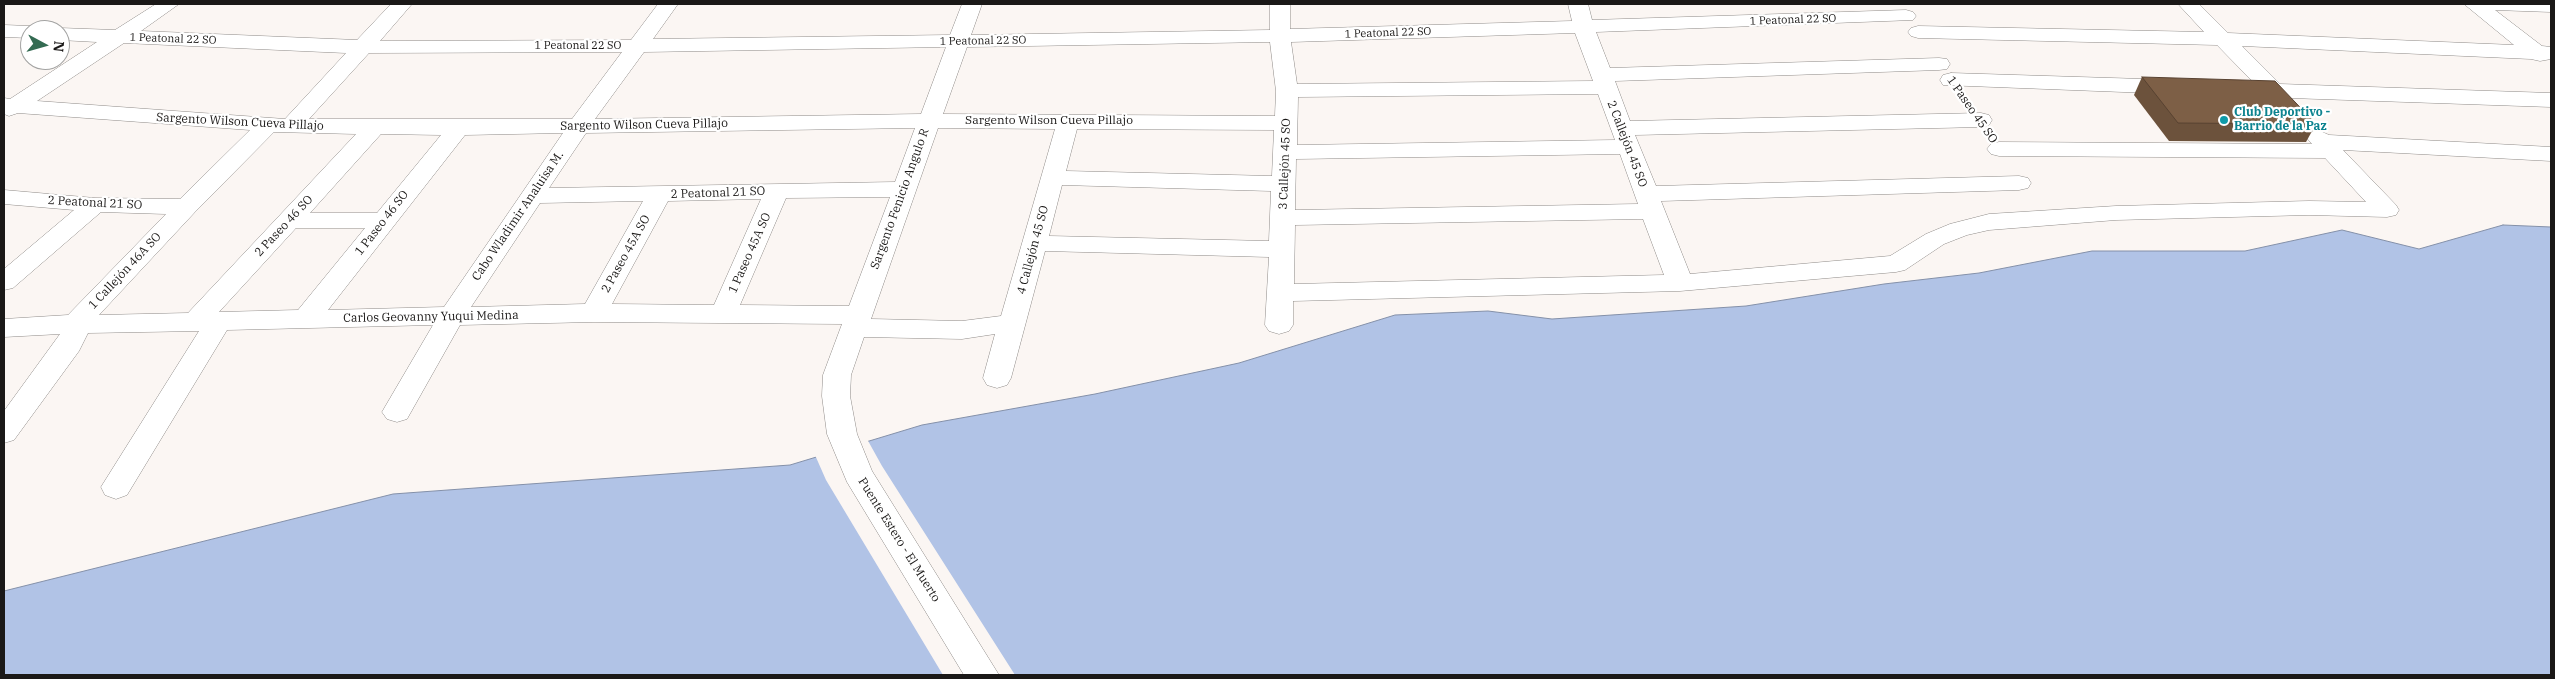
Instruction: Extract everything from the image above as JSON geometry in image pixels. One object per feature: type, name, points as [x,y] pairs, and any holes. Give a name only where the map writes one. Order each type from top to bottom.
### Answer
[{"type":"street","points":[[7,108],[169,4]]},
{"type":"street","name":"1 Callejón 46A SO","points":[[4,432],[70,344],[74,335],[75,324],[186,206],[279,126],[365,47],[402,4]]},
{"type":"street","name":"Cabo Wladimir Analuisa M.","points":[[397,412],[451,317],[579,126],[668,4]]},
{"type":"street","name":"Sargento Fenicio Angulo R","points":[[836,396],[837,375],[903,189],[972,4]]},
{"type":"street","name":"3 Callejón 45 SO","points":[[1280,4],[1280,36],[1287,91],[1280,326]]},
{"type":"street","name":"2 Callejón 45 SO","points":[[1578,4],[1583,26],[1680,284]]},
{"type":"street","points":[[1280,293],[1680,284],[1896,264],[1935,240],[1960,229],[1989,222],[2045,218],[2261,210],[2387,210],[2274,90],[2188,4]]},
{"type":"street","points":[[2474,4],[2546,56]]},
{"type":"street","points":[[2489,4],[2551,6]]},
{"type":"street","name":"1 Peatonal 22 SO","points":[[70,35],[365,47],[636,46],[1280,36],[1908,17],[2223,39],[2546,56]]},
{"type":"street","name":"1 Paseo 45 SO","points":[[1908,17],[1945,72],[1981,120],[2019,183],[2045,218]]},
{"type":"street","points":[[4,31],[20,32]]},
{"type":"street","points":[[1287,91],[1945,72],[2196,88]]},
{"type":"street","points":[[2225,89],[2551,100]]},
{"type":"street","name":"Sargento Wilson Cueva Pillajo","points":[[7,108],[279,126],[374,128],[928,121],[1286,123]]},
{"type":"street","points":[[1285,152],[1626,138],[1981,120]]},
{"type":"street","name":"4 Callejón 45 SO","points":[[997,378],[1068,121]]},
{"type":"street","name":"2 Paseo 46 SO","points":[[116,487],[206,323],[288,220],[374,128]]},
{"type":"street","name":"1 Paseo 46 SO","points":[[306,319],[458,128]]},
{"type":"street","points":[[1999,149],[2326,147],[2551,154]]},
{"type":"street","points":[[1052,178],[1284,184]]},
{"type":"street","points":[[1283,218],[2019,183]]},
{"type":"street","name":"2 Peatonal 21 SO","points":[[532,196],[903,189]]},
{"type":"street","name":"1 Paseo 45A SO","points":[[723,314],[777,191]]},
{"type":"street","name":"2 Paseo 45A SO","points":[[594,313],[659,195]]},
{"type":"street","name":"2 Peatonal 21 SO","points":[[4,197],[95,205],[186,206]]},
{"type":"street","points":[[4,282],[95,205]]},
{"type":"street","points":[[288,220],[384,221]]},
{"type":"street","points":[[1035,243],[1282,249]]},
{"type":"street","name":"Carlos Geovanny Yuqui Medina","points":[[4,328],[75,324],[206,323],[594,313],[723,314],[856,321],[962,330],[1013,323]]},
{"type":"street","name":"Puente Estero - El Muerto","points":[[836,396],[842,434],[858,474],[982,675]]},
{"type":"water","points":[[2503,225],[2551,227],[2551,675],[4,675],[4,591],[393,494],[790,465],[922,425],[1095,394],[1239,363],[1395,315],[1488,311],[1552,319],[1746,306],[1884,284],[1979,273],[2092,251],[2245,251],[2342,230],[2419,249]]},
{"type":"pier","points":[[867,439],[882,466],[1015,675],[943,675],[826,480],[815,455]]},
{"type":"building","points":[[2142,77],[2275,81],[2316,124],[2178,123]]},
{"type":"place","name":"Club Deportivo - Barrio de la Paz","points":[[2224,120]]}]
